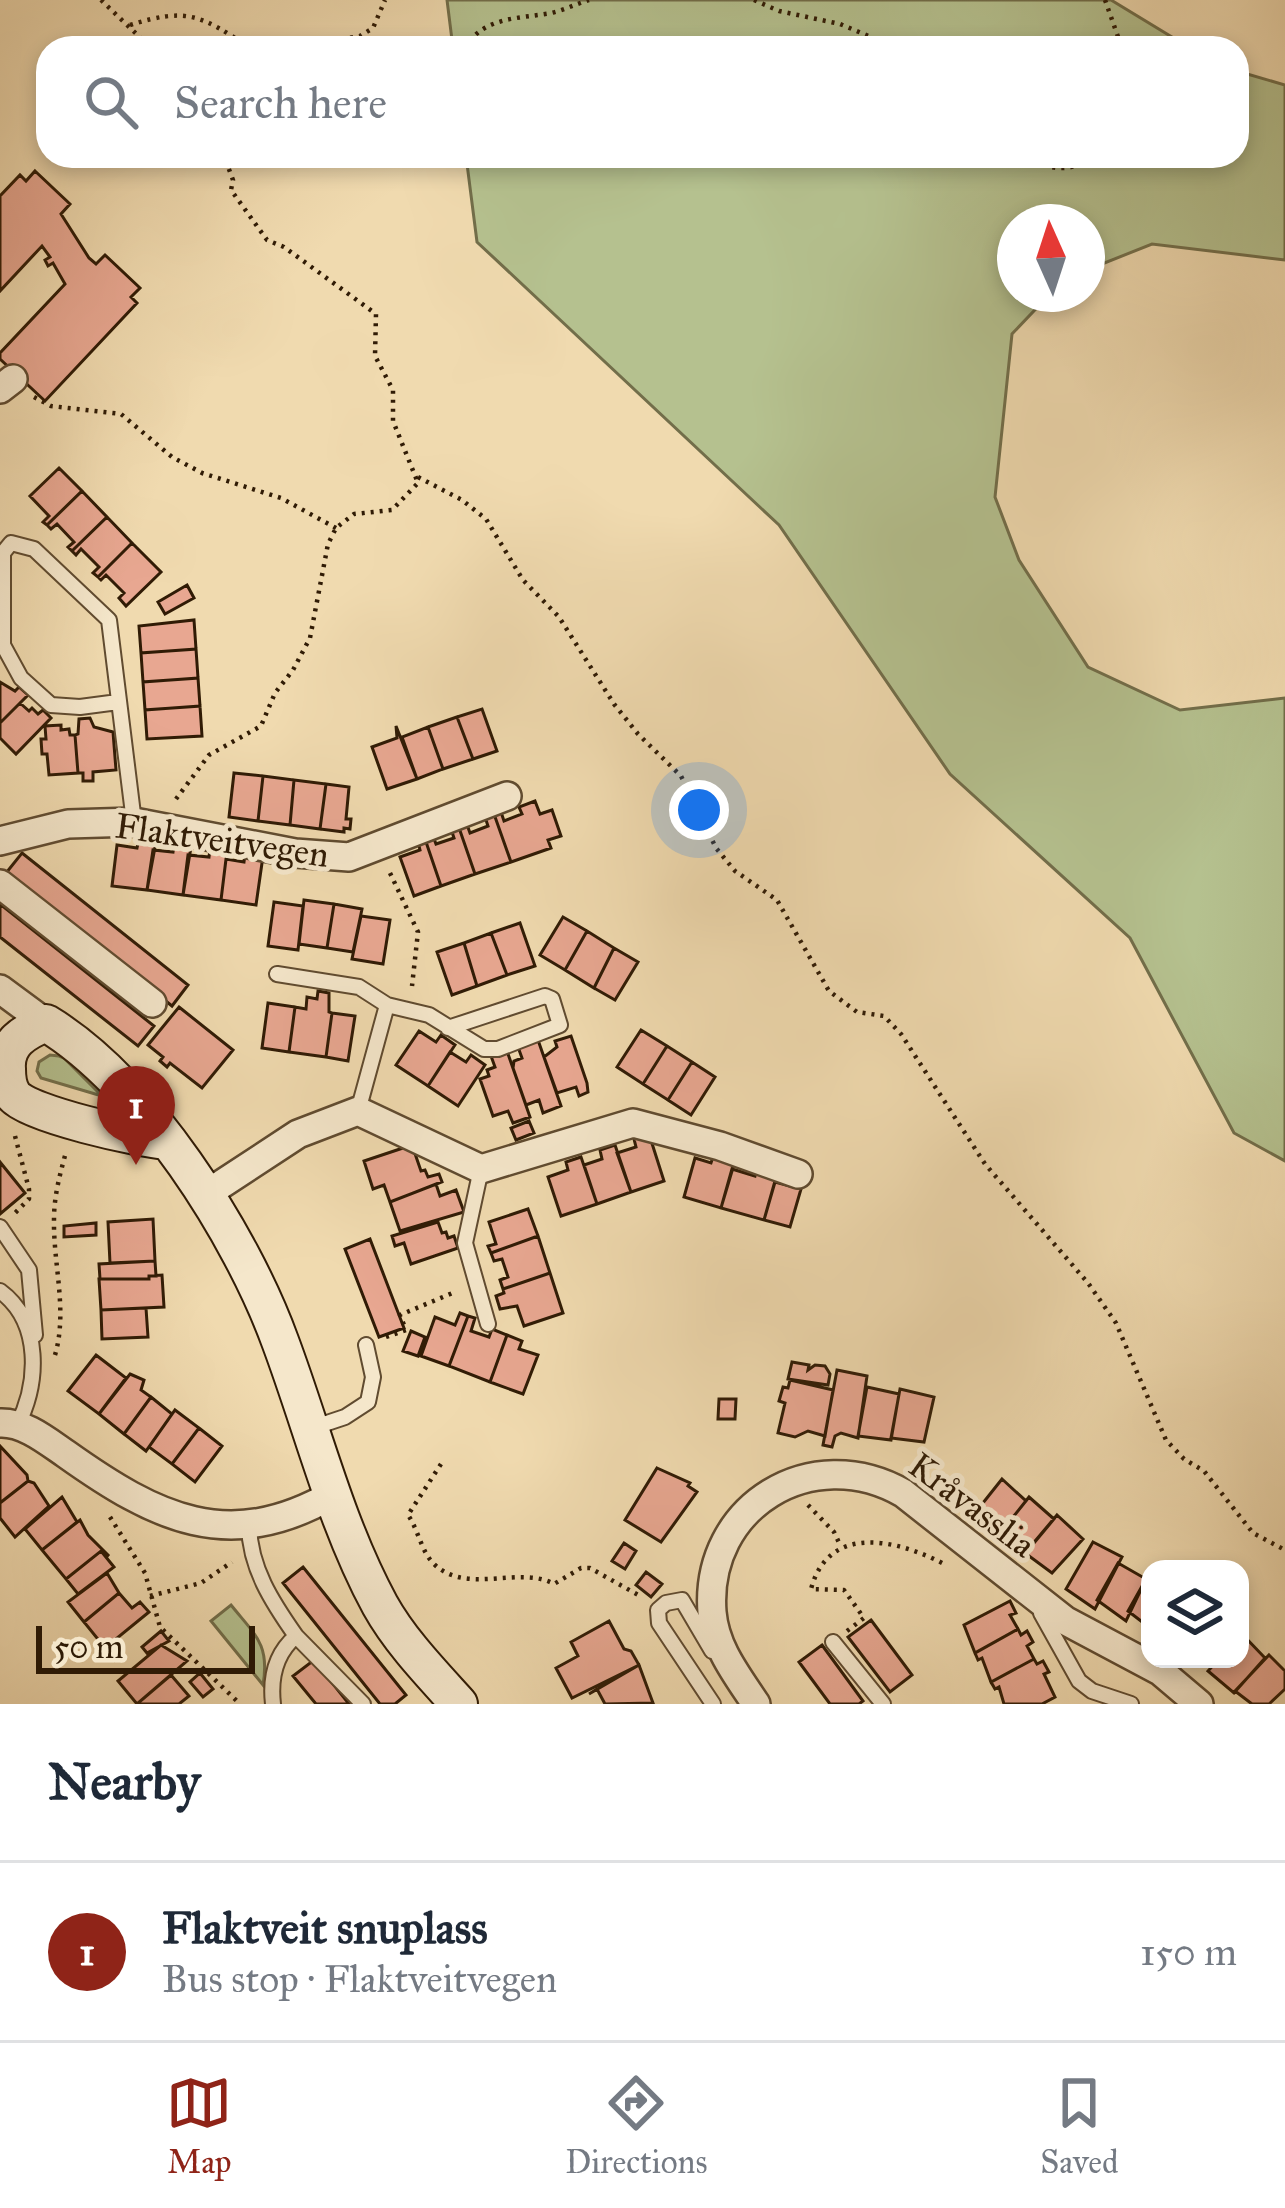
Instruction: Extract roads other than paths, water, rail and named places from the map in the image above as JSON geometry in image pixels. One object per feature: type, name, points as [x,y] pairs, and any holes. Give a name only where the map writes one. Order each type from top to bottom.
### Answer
[{"type":"main road","points":[[167,1141],[108,1130],[15,1099],[6,1058],[26,1031],[46,1023],[75,1040],[108,1071],[167,1141],[205,1196],[278,1334],[347,1539],[382,1609],[459,1704]]},
{"type":"street","name":"Flaktveitvegen","points":[[0,841],[68,824],[134,823],[295,853],[349,857],[507,796]]},
{"type":"street","points":[[0,884],[152,1003]]},
{"type":"street","points":[[0,989],[46,1023]]},
{"type":"street","points":[[205,1196],[298,1134],[324,1120],[358,1111],[481,1169],[633,1124],[720,1145],[798,1174]]},
{"type":"street","points":[[9,1425],[44,1437],[129,1497],[184,1521],[250,1537],[332,1495]]},
{"type":"street","name":"Kråvasslia","points":[[722,1654],[712,1618],[711,1586],[722,1548],[745,1514],[769,1492],[797,1478],[854,1474],[879,1479],[903,1492],[1066,1621],[1160,1671],[1192,1702]]},
{"type":"street","points":[[722,1654],[756,1704]]},
{"type":"lane","points":[[118,702],[51,705],[21,678],[3,645],[3,553],[11,543],[34,549],[110,620],[134,823]]},
{"type":"lane","points":[[277,974],[359,987],[386,1005],[429,1015],[448,1028],[472,1044],[499,1049],[560,1024],[552,999],[545,996],[448,1028]]},
{"type":"lane","points":[[358,1111],[386,1005]]},
{"type":"lane","points":[[481,1169],[465,1243],[488,1324]]},
{"type":"lane","points":[[0,1226],[29,1270],[37,1323],[28,1398],[9,1425]]},
{"type":"lane","points":[[0,1291],[27,1321],[33,1352]]},
{"type":"lane","points":[[310,1428],[345,1418],[368,1402],[373,1377],[366,1345]]},
{"type":"lane","points":[[250,1537],[271,1599],[296,1636],[363,1704]]},
{"type":"lane","points":[[1014,1582],[1049,1622],[1079,1681],[1092,1691],[1131,1704]]},
{"type":"lane","points":[[713,1704],[659,1623],[658,1610],[682,1600],[712,1652],[722,1654]]},
{"type":"lane","points":[[273,1704],[272,1679],[279,1656],[296,1636]]},
{"type":"lane","points":[[833,1642],[884,1704]]},
{"type":"place","name":"Flaktveit snuplass","points":[[136,1165]]}]
